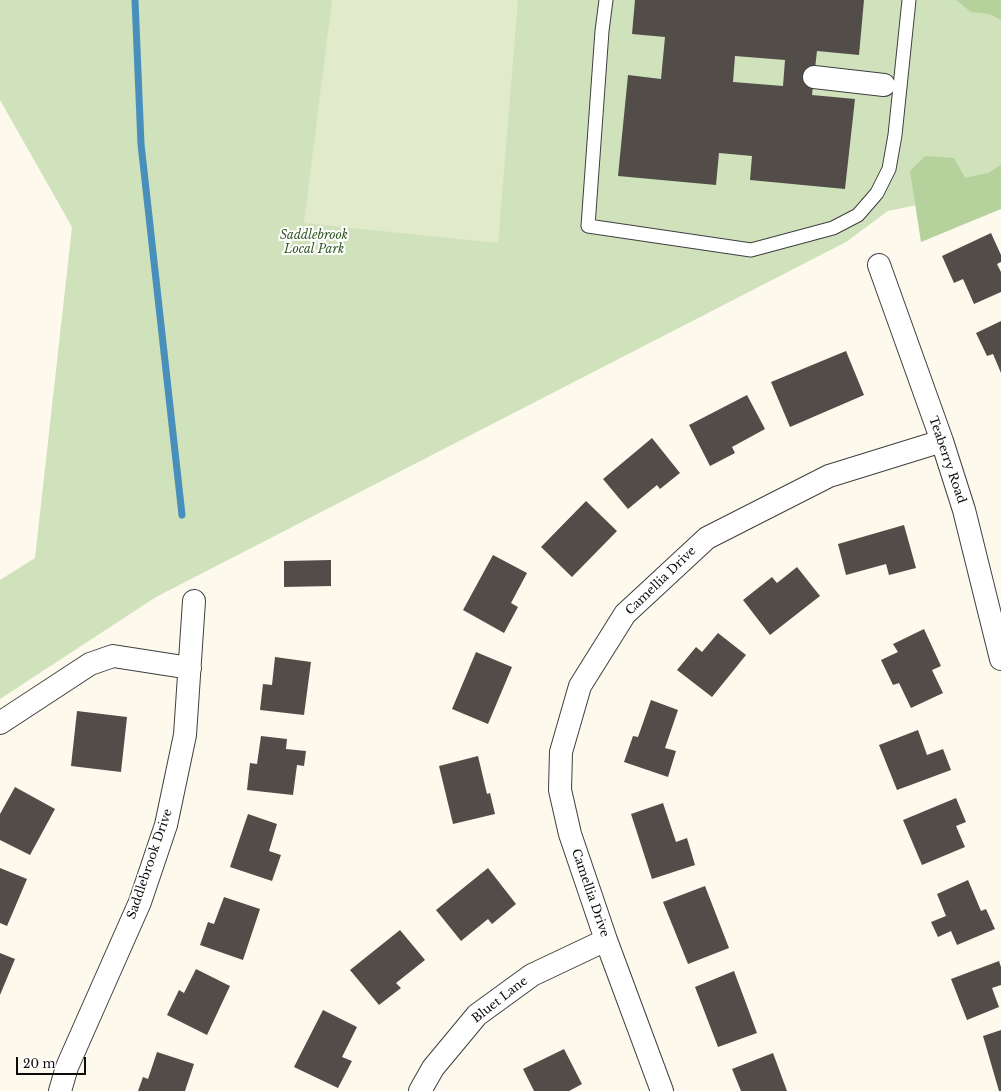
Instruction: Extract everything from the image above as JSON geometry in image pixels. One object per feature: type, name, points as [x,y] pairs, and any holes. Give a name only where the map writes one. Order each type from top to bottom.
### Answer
[{"type":"street","points":[[814,77],[884,85]]},
{"type":"street","name":"Teaberry Road","points":[[879,265],[942,441],[964,510],[1001,659]]},
{"type":"street","name":"Camellia Drive","points":[[662,1091],[606,940],[570,834],[560,790],[561,752],[580,686],[625,614],[707,538],[829,476],[942,441]]},
{"type":"street","name":"Saddlebrook Drive","points":[[60,1091],[66,1067],[140,902],[166,825],[185,736],[194,601]]},
{"type":"street","points":[[0,724],[90,664],[113,656],[190,668]]},
{"type":"street","name":"Bluet Lane","points":[[420,1091],[433,1068],[477,1015],[532,975],[606,940]]},
{"type":"lane","points":[[606,0],[602,31],[588,226],[751,250],[833,228],[858,215],[877,193],[889,169],[896,135],[910,0]]},
{"type":"green space","name":"Saddlebrook Local Park","points":[[0,0],[1001,0],[1001,178],[922,204],[888,211],[846,242],[156,597],[0,699],[0,580],[35,558],[72,227],[0,100]]},
{"type":"green space","points":[[332,0],[518,0],[498,243],[304,223]]},
{"type":"green space","points":[[956,0],[1001,0],[1001,20],[989,14],[971,12]]},
{"type":"green space","points":[[925,156],[954,158],[965,178],[988,173],[1001,165],[1001,209],[921,242],[910,171]]},
{"type":"building","points":[[635,0],[864,0],[859,55],[817,51],[812,95],[855,99],[845,189],[750,180],[752,156],[719,153],[716,185],[618,176],[628,75],[661,79],[665,37],[632,34]],"holes":[[[735,56],[785,60],[783,86],[733,82]]]},
{"type":"building","points":[[991,233],[1001,255],[1001,262],[997,264],[1001,272],[1001,292],[974,304],[963,279],[954,283],[942,256]]},
{"type":"building","points":[[1001,321],[1001,373],[993,354],[987,356],[976,333]]},
{"type":"building","points":[[846,351],[864,395],[790,427],[771,382]]},
{"type":"building","points":[[747,395],[765,429],[732,447],[735,453],[710,466],[689,425]]},
{"type":"building","points":[[652,438],[680,473],[660,489],[657,485],[628,509],[603,479]]},
{"type":"building","points":[[586,501],[617,531],[572,577],[541,547]]},
{"type":"building","points":[[904,525],[916,568],[889,575],[886,564],[846,575],[838,544]]},
{"type":"building","points":[[493,555],[527,573],[511,603],[518,607],[504,633],[463,610]]},
{"type":"building","points":[[331,560],[331,586],[284,587],[284,561]]},
{"type":"building","points":[[797,567],[820,596],[770,635],[743,600],[772,577],[777,583]]},
{"type":"building","points":[[924,629],[941,666],[932,670],[943,693],[911,708],[899,683],[893,685],[881,660],[898,652],[893,644]]},
{"type":"building","points":[[718,633],[746,655],[712,697],[677,670],[696,647],[702,652]]},
{"type":"building","points":[[476,652],[512,667],[488,724],[452,709]]},
{"type":"building","points":[[275,657],[311,662],[304,715],[260,710],[263,684],[272,685]]},
{"type":"building","points":[[651,700],[678,710],[665,748],[676,751],[668,777],[624,762],[633,736],[638,737]]},
{"type":"building","points":[[77,711],[127,717],[121,772],[71,766]]},
{"type":"building","points":[[918,730],[927,755],[943,749],[951,770],[897,790],[879,745]]},
{"type":"building","points":[[261,736],[287,739],[286,749],[306,751],[304,766],[297,765],[293,795],[247,790],[250,763],[257,764]]},
{"type":"building","points":[[478,756],[487,794],[490,793],[495,814],[453,824],[439,766]]},
{"type":"building","points":[[15,787],[55,809],[30,855],[0,840],[0,814]]},
{"type":"building","points":[[956,798],[966,822],[956,826],[965,847],[922,865],[903,820]]},
{"type":"building","points":[[663,803],[676,842],[687,838],[695,865],[652,879],[631,814]]},
{"type":"building","points":[[248,814],[277,824],[269,851],[281,855],[272,881],[230,867]]},
{"type":"building","points":[[0,868],[27,879],[7,926],[0,923]]},
{"type":"building","points":[[488,868],[516,904],[492,924],[488,919],[461,941],[436,910]]},
{"type":"building","points":[[968,880],[981,911],[986,909],[995,929],[957,945],[951,931],[938,937],[931,922],[946,916],[937,894]]},
{"type":"building","points":[[705,886],[729,948],[688,964],[663,902]]},
{"type":"building","points":[[224,897],[260,909],[243,960],[200,945],[208,922],[214,924]]},
{"type":"building","points":[[400,930],[425,960],[396,983],[401,988],[379,1005],[350,970]]},
{"type":"building","points":[[0,953],[15,959],[0,995]]},
{"type":"building","points":[[999,961],[1001,967],[1001,985],[992,988],[999,1007],[967,1020],[951,979]]},
{"type":"building","points":[[196,969],[230,986],[207,1035],[167,1015],[179,990],[184,993]]},
{"type":"building","points":[[734,971],[757,1033],[718,1047],[695,987]]},
{"type":"building","points":[[323,1010],[357,1027],[342,1057],[352,1061],[338,1088],[294,1067]]},
{"type":"building","points":[[1001,1030],[1001,1091],[999,1091],[983,1036]]},
{"type":"building","points":[[564,1049],[582,1084],[569,1091],[534,1091],[523,1069]]},
{"type":"building","points":[[157,1052],[194,1064],[185,1091],[138,1091],[143,1077],[148,1079]]},
{"type":"building","points":[[773,1053],[787,1091],[741,1091],[732,1069]]},
{"type":"waterway","points":[[135,0],[141,144],[182,515]]}]
